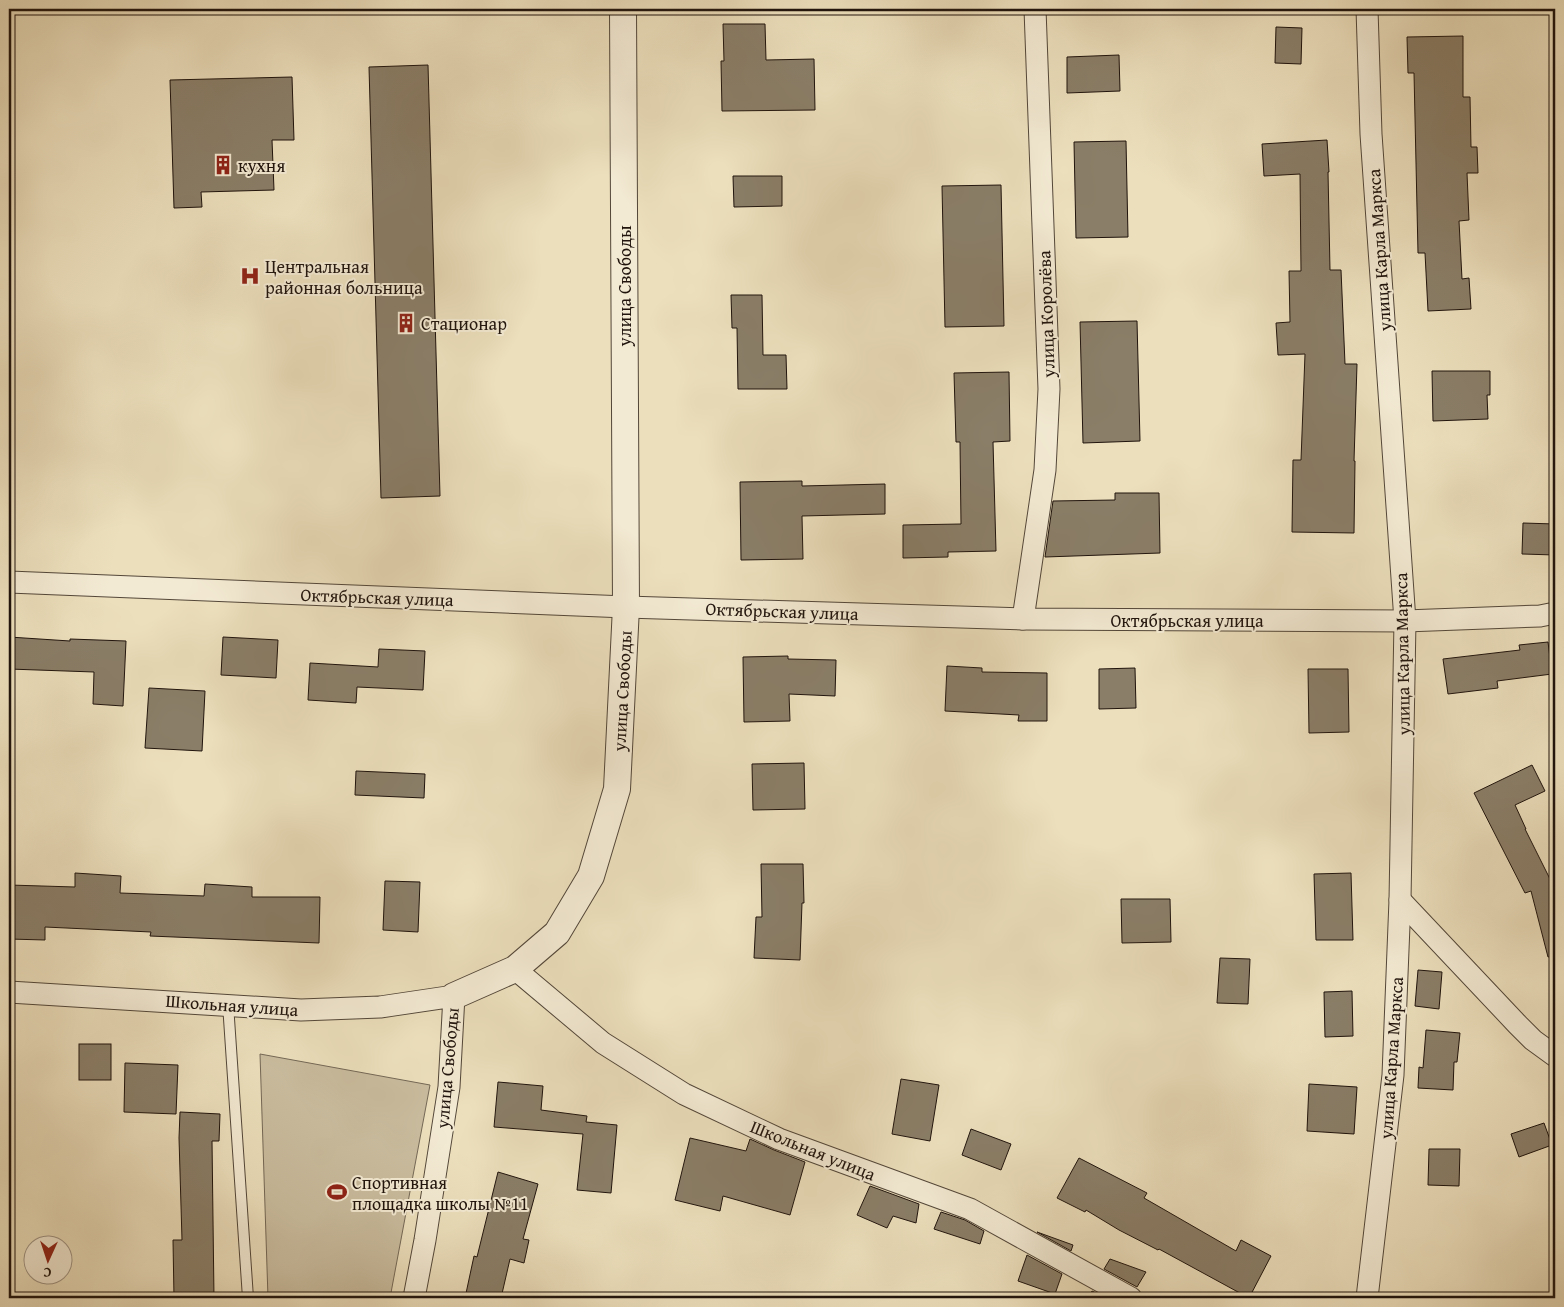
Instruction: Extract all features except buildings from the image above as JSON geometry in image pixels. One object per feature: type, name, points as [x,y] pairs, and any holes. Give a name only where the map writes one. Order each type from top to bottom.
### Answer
[{"type":"street","name":"улица Свободы","points":[[414,1298],[449,1087],[454,996],[515,969],[557,933],[591,876],[617,789],[626,607],[623,9]]},
{"type":"street","name":"улица Королёва","points":[[1024,619],[1045,470],[1049,389],[1035,9]]},
{"type":"street","name":"улица Карла Маркса","points":[[1367,9],[1372,134],[1404,621],[1400,900],[1393,1075],[1367,1298]]},
{"type":"street","name":"Октябрьская улица","points":[[9,582],[626,607],[1024,619],[1404,621],[1540,616],[1555,613]]},
{"type":"street","points":[[1400,900],[1517,1024],[1533,1040],[1555,1056]]},
{"type":"street","name":"Школьная улица","points":[[515,969],[603,1043],[684,1094],[779,1139],[970,1209],[1131,1298]]},
{"type":"street","name":"Школьная улица","points":[[9,992],[301,1010],[370,1008],[454,996]]},
{"type":"lane","points":[[228,1004],[248,1298]]},
{"type":"shaded area","name":"Спортивная площадка школы №11","points":[[260,1054],[430,1085],[390,1298],[268,1298]]},
{"type":"place","name":"кухня","points":[[223,165]]},
{"type":"place","name":"Центральная районная больница","points":[[250,276]]},
{"type":"place","name":"Стационар","points":[[406,323]]},
{"type":"place","name":"Спортивная площадка школы №11","points":[[337,1192]]}]
